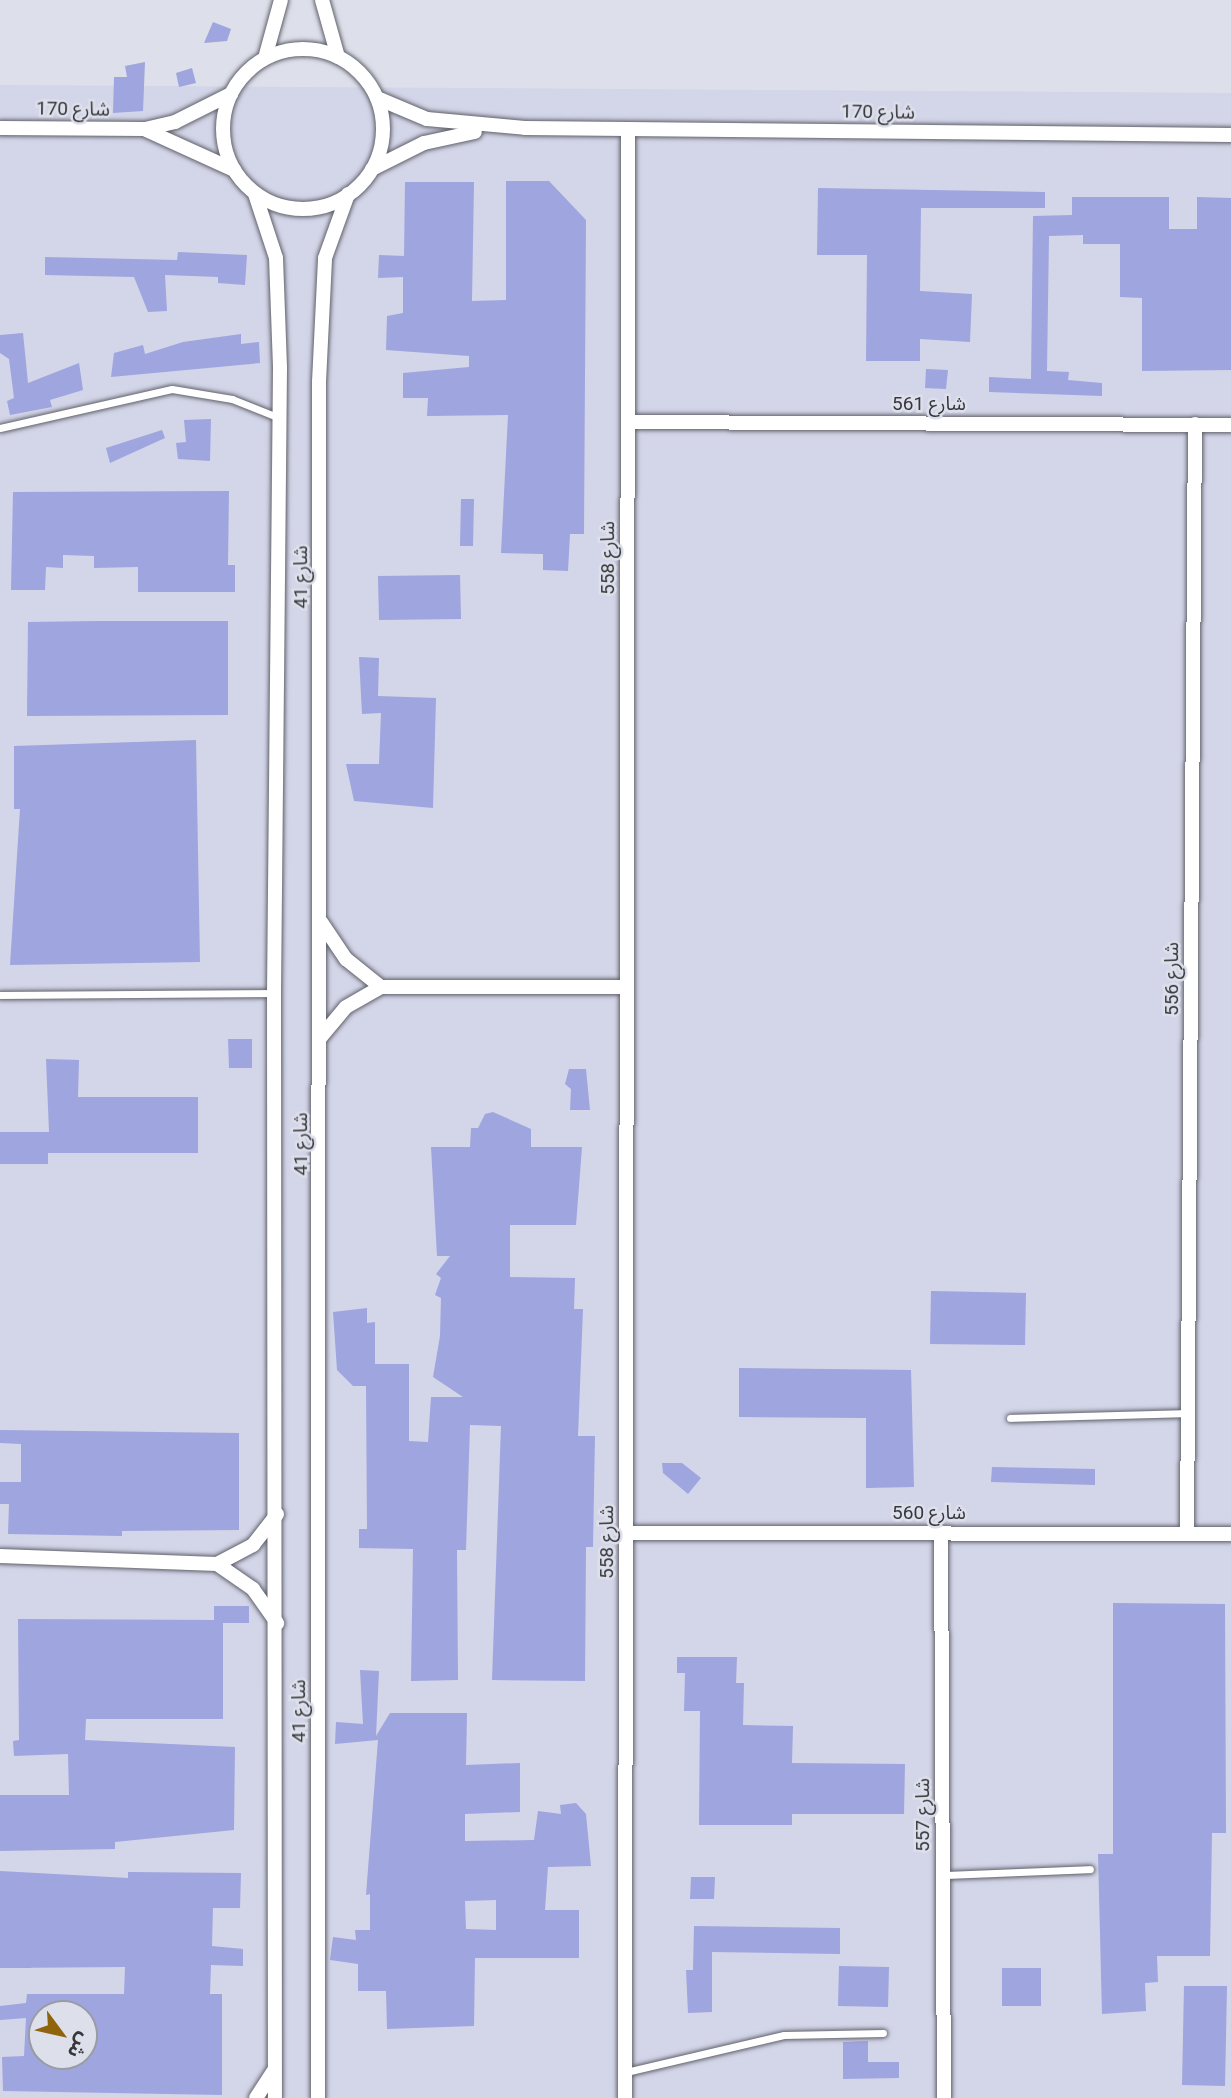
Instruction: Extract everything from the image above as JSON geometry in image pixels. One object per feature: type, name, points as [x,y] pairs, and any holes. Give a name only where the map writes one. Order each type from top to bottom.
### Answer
[{"type":"street","points":[[265,58],[281,0]]},
{"type":"street","points":[[322,0],[338,57]]},
{"type":"street","points":[[289,50],[338,57],[362,74],[377,99],[380,146],[372,169],[348,194],[302,208],[256,194],[234,170],[224,133],[230,94],[265,58],[289,50]]},
{"type":"street","name":"شارع 170","points":[[0,128],[145,130],[176,122],[230,94]]},
{"type":"street","name":"شارع 170","points":[[377,99],[428,119],[525,128],[1231,135]]},
{"type":"street","name":"شارع 170","points":[[372,169],[415,146],[458,133],[525,128]]},
{"type":"street","name":"شارع 170","points":[[145,130],[234,170]]},
{"type":"street","name":"شارع 558","points":[[625,2098],[628,130]]},
{"type":"street","name":"شارع 41","points":[[256,194],[276,258],[280,418],[274,993],[278,1513],[275,2098]]},
{"type":"street","name":"شارع 41","points":[[318,2098],[321,922],[319,382],[325,258],[348,194]]},
{"type":"street","name":"شارع 561","points":[[628,422],[1231,425]]},
{"type":"street","name":"شارع 556","points":[[1187,1533],[1195,424]]},
{"type":"street","points":[[321,922],[346,959],[381,987]]},
{"type":"street","points":[[320,1038],[346,1007],[381,987],[627,987]]},
{"type":"street","points":[[0,1556],[217,1564],[253,1545],[278,1513]]},
{"type":"street","name":"شارع 557","points":[[941,1533],[944,2098]]},
{"type":"street","name":"شارع 560","points":[[627,1534],[1231,1534]]},
{"type":"street","points":[[217,1564],[253,1589],[278,1626]]},
{"type":"street","points":[[256,2098],[275,2067]]},
{"type":"lane","points":[[0,428],[172,389],[232,399],[280,418]]},
{"type":"lane","points":[[0,995],[274,993]]},
{"type":"lane","points":[[1010,1418],[1188,1413]]},
{"type":"lane","points":[[943,1875],[1090,1869]]},
{"type":"lane","points":[[625,2072],[784,2035],[883,2033]]},
{"type":"shaded area","points":[[0,85],[1231,93],[1231,2098],[0,2098]]},
{"type":"building","points":[[213,22],[231,29],[227,41],[204,43]]},
{"type":"building","points":[[145,62],[143,111],[113,113],[114,77],[127,77],[125,66]]},
{"type":"building","points":[[192,68],[196,83],[179,87],[176,73]]},
{"type":"building","points":[[506,181],[549,181],[586,220],[584,534],[570,534],[568,571],[543,570],[543,554],[501,553],[508,415],[427,416],[428,398],[403,398],[403,373],[469,367],[469,356],[386,350],[387,316],[403,313],[403,277],[378,278],[379,255],[404,256],[405,182],[474,182],[472,301],[506,300]]},
{"type":"building","points":[[818,188],[1045,192],[1045,208],[921,208],[920,291],[972,294],[970,342],[920,339],[920,361],[866,361],[867,255],[817,255]]},
{"type":"building","points":[[1072,197],[1169,197],[1169,229],[1197,229],[1197,197],[1231,198],[1231,370],[1142,371],[1142,298],[1120,297],[1120,244],[1083,244],[1083,235],[1049,236],[1047,371],[1069,372],[1068,380],[1102,383],[1102,396],[989,392],[989,377],[1031,379],[1033,216],[1072,215]]},
{"type":"building","points":[[178,252],[247,255],[245,285],[218,283],[218,277],[165,275],[167,311],[148,312],[134,277],[45,275],[45,257],[177,260]]},
{"type":"building","points":[[23,333],[28,383],[79,363],[83,390],[50,400],[52,407],[10,415],[7,401],[14,398],[9,359],[0,353],[0,335]]},
{"type":"building","points":[[241,334],[241,344],[259,342],[260,363],[111,377],[114,353],[143,345],[145,354],[183,342]]},
{"type":"building","points":[[926,369],[948,370],[946,389],[925,388]]},
{"type":"building","points":[[211,419],[210,461],[178,459],[176,443],[186,442],[184,420]]},
{"type":"building","points":[[162,430],[165,438],[110,463],[106,448]]},
{"type":"building","points":[[229,491],[228,565],[235,565],[235,592],[138,592],[138,567],[94,568],[94,556],[63,555],[63,568],[46,567],[45,590],[11,590],[13,492]]},
{"type":"building","points":[[461,499],[474,499],[473,546],[460,546]]},
{"type":"building","points":[[460,575],[461,619],[379,620],[378,576]]},
{"type":"building","points":[[228,621],[228,715],[27,716],[28,622]]},
{"type":"building","points":[[359,657],[379,658],[378,696],[436,698],[433,808],[354,801],[346,764],[379,764],[381,713],[362,714]]},
{"type":"building","points":[[196,740],[200,962],[10,965],[20,809],[14,809],[14,746]]},
{"type":"building","points":[[228,1039],[252,1039],[252,1068],[229,1068]]},
{"type":"building","points":[[46,1059],[79,1060],[78,1097],[198,1097],[198,1153],[48,1153],[48,1164],[0,1164],[0,1132],[49,1132]]},
{"type":"building","points":[[569,1069],[586,1069],[590,1110],[570,1110],[571,1089],[565,1084]]},
{"type":"building","points":[[493,1112],[531,1129],[531,1147],[582,1147],[576,1225],[510,1225],[510,1277],[575,1278],[574,1309],[583,1309],[578,1436],[595,1436],[593,1547],[586,1547],[585,1681],[492,1680],[501,1426],[470,1425],[466,1550],[457,1550],[458,1680],[411,1681],[413,1549],[359,1548],[359,1529],[367,1529],[366,1386],[353,1386],[337,1370],[333,1312],[367,1308],[367,1323],[375,1322],[375,1364],[409,1364],[409,1441],[428,1442],[431,1397],[463,1397],[433,1377],[440,1336],[441,1298],[435,1295],[441,1278],[436,1274],[450,1256],[437,1256],[431,1147],[470,1147],[471,1128],[478,1128],[485,1114]]},
{"type":"building","points":[[931,1291],[1026,1293],[1025,1345],[930,1344]]},
{"type":"building","points":[[739,1368],[911,1370],[914,1487],[866,1488],[866,1418],[739,1417]]},
{"type":"building","points":[[0,1430],[239,1433],[239,1530],[122,1531],[122,1536],[8,1534],[9,1504],[0,1504],[0,1482],[21,1482],[21,1444],[0,1443]]},
{"type":"building","points":[[662,1463],[682,1463],[701,1478],[688,1494],[663,1473]]},
{"type":"building","points":[[992,1467],[1095,1469],[1095,1485],[991,1482]]},
{"type":"building","points":[[1113,1603],[1225,1604],[1226,1833],[1212,1833],[1210,1956],[1157,1956],[1158,1982],[1145,1983],[1146,2011],[1102,2014],[1098,1854],[1113,1854]]},
{"type":"building","points":[[214,1606],[249,1606],[249,1623],[223,1623],[223,1719],[86,1719],[85,1740],[235,1747],[234,1830],[115,1842],[115,1849],[0,1851],[0,1795],[69,1795],[68,1754],[14,1756],[13,1741],[19,1740],[18,1619],[214,1620]]},
{"type":"building","points":[[677,1657],[737,1657],[736,1683],[744,1683],[743,1725],[793,1726],[792,1763],[905,1764],[904,1814],[792,1814],[792,1825],[699,1825],[700,1711],[684,1711],[685,1673],[677,1673]]},
{"type":"building","points":[[360,1670],[379,1671],[376,1736],[390,1713],[467,1713],[466,1765],[520,1763],[520,1812],[465,1814],[465,1841],[534,1840],[538,1811],[561,1814],[560,1805],[576,1803],[586,1814],[591,1866],[548,1867],[545,1910],[579,1910],[579,1958],[475,1958],[474,2026],[387,2029],[386,1991],[358,1991],[358,1964],[330,1960],[333,1937],[356,1940],[355,1930],[370,1930],[370,1894],[366,1895],[378,1740],[335,1744],[336,1722],[363,1724]],"holes":[[[496,1900],[496,1930],[466,1929],[465,1901]]]},
{"type":"building","points":[[0,1871],[128,1878],[128,1872],[241,1873],[240,1908],[213,1908],[212,1946],[243,1949],[243,1966],[211,1965],[210,1994],[222,1994],[222,2095],[3,2091],[2,2057],[24,2056],[26,2018],[0,2020],[0,2006],[26,2003],[27,1994],[124,1994],[125,1967],[0,1968]]},
{"type":"building","points":[[691,1877],[715,1877],[714,1899],[690,1899]]},
{"type":"building","points":[[694,1926],[840,1928],[840,1954],[712,1952],[712,2012],[688,2013],[686,1970],[693,1970]]},
{"type":"building","points":[[839,1966],[889,1967],[888,2007],[838,2006]]},
{"type":"building","points":[[1002,1968],[1041,1968],[1041,2006],[1002,2006]]},
{"type":"building","points":[[1184,1986],[1227,1986],[1225,2086],[1182,2085]]},
{"type":"building","points":[[868,2041],[868,2062],[899,2062],[899,2078],[843,2079],[843,2042]]}]
